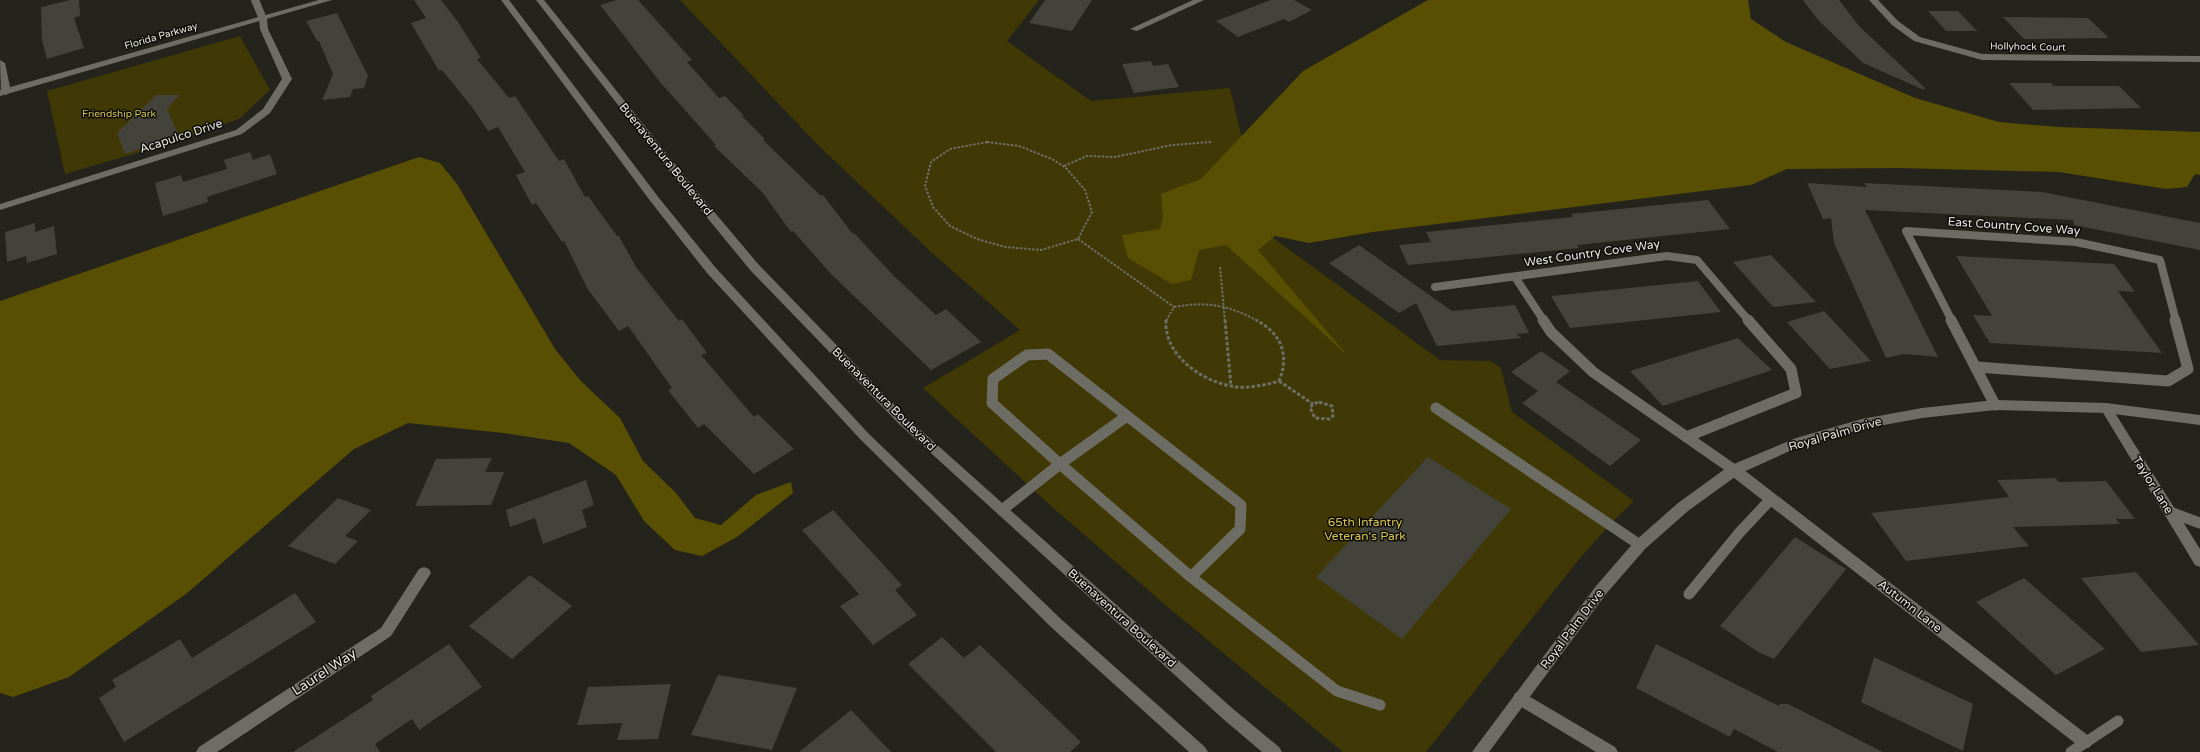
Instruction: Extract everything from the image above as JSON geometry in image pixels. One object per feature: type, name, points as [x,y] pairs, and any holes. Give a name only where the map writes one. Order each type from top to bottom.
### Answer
[{"type":"street","name":"Florida Parkway","points":[[3,93],[328,0]]},
{"type":"street","points":[[505,0],[655,200],[711,270],[859,431],[1057,624],[1200,752]]},
{"type":"street","name":"Buenaventura Boulevard","points":[[540,0],[690,190],[755,268],[903,421],[1227,713],[1274,752]]},
{"type":"street","points":[[1134,29],[1200,0]]},
{"type":"street","name":"Hollyhock Court","points":[[1873,0],[1895,23],[1917,39],[1982,57],[2200,59]]},
{"type":"street","name":"Acapulco Drive","points":[[0,208],[238,132],[266,111],[287,79],[264,29],[263,19]]},
{"type":"street","points":[[0,63],[3,93]]},
{"type":"street","name":"Royal Palm Drive","points":[[1480,752],[1601,590],[1640,545],[1683,507],[1734,470],[1800,441],[1862,424],[1922,413],[1995,405],[2106,408],[2200,420]]},
{"type":"street","name":"Taylor Lane","points":[[2106,408],[2200,561]]},
{"type":"street","name":"Autumn Lane","points":[[1734,470],[2085,742]]},
{"type":"street","name":"Laurel Way","points":[[204,752],[386,632],[424,573]]},
{"type":"street","points":[[1520,698],[1610,752]]},
{"type":"lane","points":[[255,0],[263,19]]},
{"type":"lane","name":"East Country Cove Way","points":[[1977,367],[2168,381],[2175,377],[2188,369],[2160,260],[2076,242],[1906,232],[1977,367],[1995,405]]},
{"type":"lane","name":"West Country Cove Way","points":[[1435,287],[1667,256],[1698,260],[1791,369],[1796,393],[1686,437]]},
{"type":"lane","name":"West Country Cove Way","points":[[1515,277],[1551,332],[1593,372],[1734,470]]},
{"type":"lane","points":[[1191,577],[1240,529],[1241,505],[1048,354],[1027,355],[993,379],[992,403],[1191,577],[1337,691],[1380,705]]},
{"type":"lane","points":[[1436,408],[1640,545]]},
{"type":"lane","points":[[1002,510],[1060,464],[1127,416]]},
{"type":"lane","points":[[1689,594],[1771,498]]},
{"type":"lane","points":[[2170,512],[2200,523]]},
{"type":"lane","points":[[2071,752],[2118,720]]},
{"type":"path","points":[[986,142],[1019,146],[1052,159],[1063,166],[1085,190],[1092,212],[1078,239],[1041,250],[1005,247],[977,239],[950,226],[933,207],[925,186],[931,162],[950,149],[986,142]]},
{"type":"path","points":[[1063,166],[1087,156],[1115,157],[1172,145],[1211,142]]},
{"type":"path","points":[[1078,239],[1174,307]]},
{"type":"path","points":[[1220,267],[1232,386]]},
{"type":"path","points":[[1279,381],[1285,365],[1283,349],[1277,336],[1259,322],[1224,305],[1195,303],[1174,307],[1166,319],[1165,331],[1173,351],[1190,366],[1210,379],[1232,386],[1257,387],[1279,381],[1313,404],[1326,402],[1332,406],[1334,411],[1333,416],[1329,419],[1315,418],[1311,413],[1310,408],[1313,404]]},
{"type":"green space","name":"65th Infantry Veteran's Park","points":[[680,0],[1039,0],[1007,41],[1091,101],[1230,88],[1264,231],[1440,360],[1491,361],[1501,368],[1512,412],[1634,501],[1615,519],[1580,558],[1426,752],[1343,752],[1169,608],[1051,506],[923,388],[1020,330],[930,251],[818,145]]},
{"type":"green space","name":"Friendship Park","points":[[240,36],[270,90],[239,119],[140,152],[65,174],[47,91]]},
{"type":"shaded area","points":[[1428,0],[1748,0],[1751,19],[1786,42],[1915,98],[1999,122],[2059,127],[2200,132],[2200,175],[2195,174],[2187,187],[2166,189],[2059,172],[1898,168],[1787,169],[1751,185],[1373,232],[1309,243],[1275,236],[1258,250],[1348,356],[1226,245],[1199,250],[1191,280],[1172,284],[1128,258],[1122,235],[1160,229],[1163,217],[1161,194],[1201,179],[1303,71]]},
{"type":"shaded area","points":[[419,157],[440,163],[457,184],[555,349],[580,380],[620,418],[643,461],[676,493],[695,518],[721,525],[756,495],[791,482],[793,493],[737,537],[702,556],[675,550],[644,521],[616,475],[569,443],[503,433],[408,423],[354,449],[186,594],[69,677],[13,697],[0,693],[0,301]]},
{"type":"building","points":[[70,0],[79,0],[80,16],[74,18],[84,48],[47,59],[42,40],[41,7]]},
{"type":"building","points":[[414,0],[441,0],[458,22],[481,58],[477,59],[509,98],[515,96],[559,161],[564,159],[585,197],[588,196],[617,236],[619,236],[636,267],[679,321],[682,319],[707,353],[701,355],[754,417],[758,414],[794,449],[754,474],[704,424],[698,428],[668,390],[672,388],[628,326],[619,331],[587,288],[564,241],[562,242],[536,203],[532,205],[516,175],[525,172],[498,127],[488,131],[472,107],[442,70],[439,71],[411,23],[426,18]]},
{"type":"building","points":[[617,0],[638,0],[692,60],[687,62],[719,98],[725,96],[765,139],[763,140],[821,196],[823,195],[852,233],[854,233],[893,275],[936,315],[946,309],[981,342],[931,370],[831,274],[793,231],[791,232],[762,192],[714,146],[716,145],[660,82],[600,5]]},
{"type":"building","points":[[1045,0],[1092,0],[1072,31],[1029,23]]},
{"type":"building","points":[[1271,0],[1294,0],[1312,10],[1289,22],[1284,19],[1238,37],[1216,21]]},
{"type":"building","points":[[1803,0],[1839,0],[1859,26],[1925,88],[1924,90],[1863,63],[1818,20]]},
{"type":"building","points":[[1928,11],[1958,11],[1977,31],[1946,31]]},
{"type":"building","points":[[337,13],[368,76],[364,88],[353,89],[350,97],[322,100],[333,74],[319,41],[317,41],[306,21]]},
{"type":"building","points":[[2003,17],[2088,18],[2109,38],[2024,39]]},
{"type":"building","points":[[1151,61],[1153,66],[1168,64],[1179,87],[1134,93],[1122,64]]},
{"type":"building","points":[[2009,83],[2051,83],[2054,86],[2119,86],[2141,108],[2033,110]]},
{"type":"building","points":[[156,95],[180,95],[167,109],[179,136],[125,154],[117,133]]},
{"type":"building","points":[[250,152],[253,160],[270,154],[277,174],[207,197],[208,202],[163,216],[155,183],[181,175],[183,182],[227,169],[224,160]]},
{"type":"building","points":[[1807,183],[1867,187],[1864,183],[2042,192],[2200,223],[2200,250],[2074,225],[2073,220],[1865,210],[1938,357],[1904,354],[1886,358],[1834,243],[1831,218],[1823,219]]},
{"type":"building","points":[[1708,200],[1730,229],[1577,245],[1579,248],[1408,265],[1399,245],[1431,242],[1426,232],[1573,217],[1571,214]]},
{"type":"building","points":[[35,223],[35,232],[54,226],[57,254],[27,263],[26,256],[7,262],[5,232]]},
{"type":"building","points":[[1359,245],[1452,311],[1515,305],[1529,333],[1516,334],[1522,338],[1437,346],[1416,303],[1399,313],[1329,263]]},
{"type":"building","points":[[1771,255],[1816,302],[1773,307],[1733,262]]},
{"type":"building","points":[[1956,256],[2114,264],[2135,292],[2118,291],[2162,353],[1990,343],[1973,315],[1992,316]]},
{"type":"building","points":[[1698,281],[1721,312],[1570,328],[1551,296]]},
{"type":"building","points":[[1824,311],[1871,361],[1830,369],[1787,322]]},
{"type":"building","points":[[1738,338],[1772,370],[1663,406],[1630,371]]},
{"type":"building","points":[[1541,351],[1570,371],[1556,382],[1641,440],[1610,466],[1522,403],[1538,391],[1511,372]]},
{"type":"building","points":[[1428,457],[1511,509],[1402,639],[1316,577]]},
{"type":"building","points":[[492,458],[485,472],[504,472],[491,505],[415,506],[436,459]]},
{"type":"building","points":[[2056,478],[2058,482],[2106,481],[2135,519],[2116,519],[2120,524],[2013,527],[2029,546],[1906,561],[1871,513],[2009,497],[1997,480]]},
{"type":"building","points":[[586,480],[594,505],[582,510],[587,527],[543,544],[535,518],[510,527],[506,510]]},
{"type":"building","points":[[338,498],[371,510],[345,536],[358,541],[335,564],[288,546]]},
{"type":"building","points":[[833,510],[902,585],[895,590],[917,615],[873,645],[840,606],[859,594],[802,530]]},
{"type":"building","points":[[1795,537],[1846,569],[1774,659],[1758,652],[1720,626]]},
{"type":"building","points":[[2136,572],[2199,645],[2141,652],[2081,578]]},
{"type":"building","points":[[530,575],[572,606],[512,659],[469,626]]},
{"type":"building","points":[[2024,578],[2105,649],[2056,675],[1976,602]]},
{"type":"building","points":[[295,593],[316,622],[124,742],[99,698],[116,687],[112,680],[180,639],[192,658]]},
{"type":"building","points":[[942,637],[964,658],[980,645],[1081,742],[1070,752],[996,752],[908,664]]},
{"type":"building","points":[[449,644],[482,687],[419,730],[412,719],[375,744],[380,752],[293,752],[373,700],[371,696]]},
{"type":"building","points":[[1656,644],[1779,706],[1780,704],[1788,704],[1883,752],[1778,752],[1734,729],[1730,737],[1636,688]]},
{"type":"building","points":[[1874,657],[1973,704],[1963,751],[1861,702]]},
{"type":"building","points":[[718,675],[797,688],[772,750],[691,735]]},
{"type":"building","points":[[671,684],[658,739],[617,740],[622,723],[577,725],[588,687]]},
{"type":"building","points":[[851,710],[891,752],[799,752]]}]
